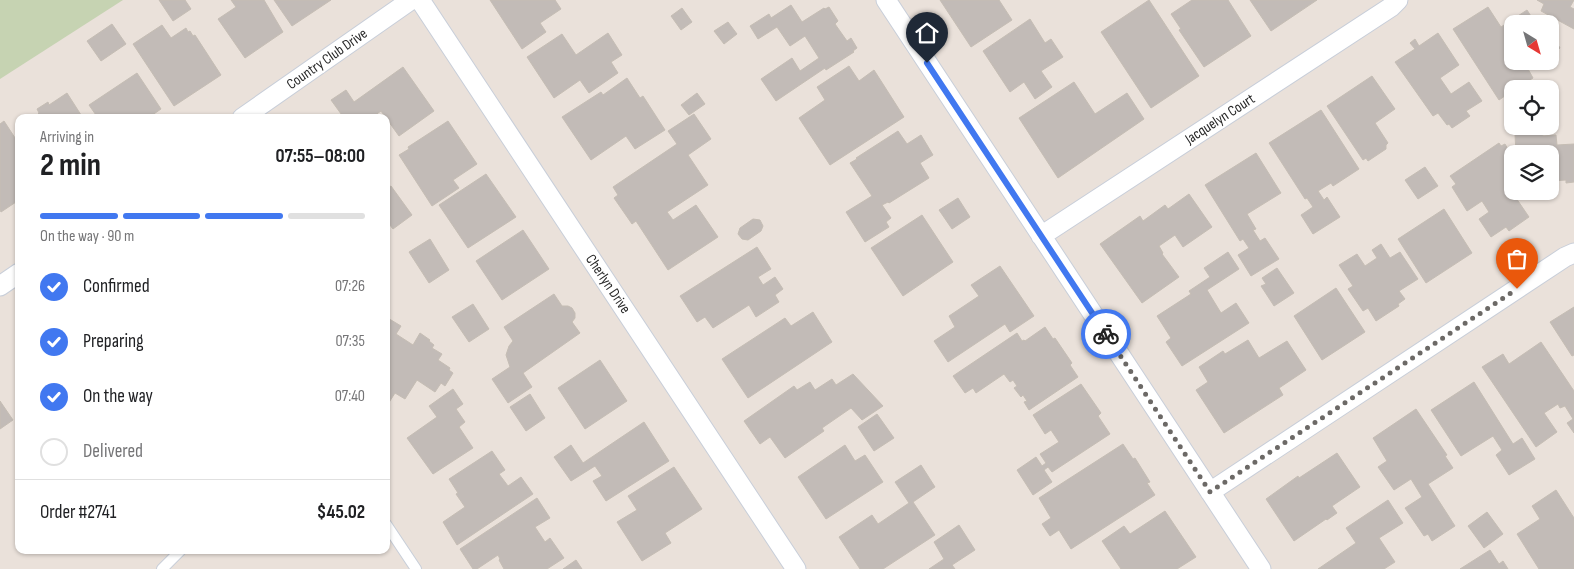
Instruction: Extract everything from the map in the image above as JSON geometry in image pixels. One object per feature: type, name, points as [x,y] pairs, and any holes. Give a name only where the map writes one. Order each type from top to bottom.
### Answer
[{"type":"street","name":"Country Club Drive","points":[[248,114],[411,0]]},
{"type":"street","name":"Cherlyn Drive","points":[[420,0],[796,569]]},
{"type":"street","points":[[886,0],[1261,569]]},
{"type":"street","name":"Jacquelyn Court","points":[[1041,236],[1391,7],[1398,0]]},
{"type":"street","points":[[1210,492],[1565,257],[1574,253]]},
{"type":"street","points":[[0,286],[15,276]]},
{"type":"lane","points":[[390,530],[416,569]]},
{"type":"lane","points":[[162,569],[177,554]]},
{"type":"green space","points":[[0,0],[123,0],[0,79]]},
{"type":"building","points":[[159,0],[185,0],[191,9],[173,21]]},
{"type":"building","points":[[231,0],[264,0],[283,32],[245,58],[218,19],[236,7]]},
{"type":"building","points":[[274,0],[331,0],[292,26]]},
{"type":"building","points":[[490,0],[555,0],[561,9],[540,23],[546,32],[522,49]]},
{"type":"building","points":[[940,0],[999,0],[1012,20],[971,47]]},
{"type":"building","points":[[1149,0],[1199,76],[1151,108],[1101,32]]},
{"type":"building","points":[[1192,0],[1228,0],[1251,36],[1204,67],[1179,30],[1181,29],[1171,14]]},
{"type":"building","points":[[1250,0],[1317,0],[1271,31]]},
{"type":"building","points":[[1537,0],[1574,0],[1570,7],[1574,9],[1574,29],[1559,21],[1559,15],[1548,15],[1541,11],[1544,4]]},
{"type":"building","points":[[791,5],[802,22],[824,8],[829,7],[838,21],[835,24],[847,41],[851,38],[857,48],[854,52],[826,70],[825,68],[776,101],[761,79],[792,58],[800,71],[819,58],[805,36],[790,46],[777,27],[758,39],[750,26],[769,14],[771,18]]},
{"type":"building","points":[[1488,7],[1501,27],[1504,25],[1504,70],[1529,70],[1533,78],[1530,80],[1504,80],[1504,97],[1499,100],[1453,29]]},
{"type":"building","points":[[682,8],[692,22],[681,30],[671,16]]},
{"type":"building","points":[[1527,10],[1530,15],[1519,15]]},
{"type":"building","points":[[1030,19],[1045,43],[1051,39],[1063,57],[1041,71],[1052,87],[1035,99],[1024,82],[1010,92],[983,51]]},
{"type":"building","points":[[728,22],[737,34],[724,44],[714,31]]},
{"type":"building","points":[[112,24],[126,44],[101,61],[87,41]]},
{"type":"building","points":[[162,25],[171,38],[186,28],[193,36],[195,35],[221,75],[174,106],[133,44]]},
{"type":"building","points":[[608,33],[622,55],[611,62],[618,73],[589,93],[580,80],[554,98],[527,57],[562,34],[576,55]]},
{"type":"building","points":[[1438,33],[1459,65],[1440,78],[1451,94],[1469,82],[1482,101],[1466,111],[1470,116],[1452,128],[1449,124],[1447,125],[1438,113],[1433,116],[1395,62],[1415,49],[1410,43],[1415,39],[1419,46]]},
{"type":"building","points":[[849,66],[859,81],[874,70],[904,117],[830,165],[799,118],[825,100],[817,87]]},
{"type":"building","points":[[403,67],[434,111],[399,136],[390,124],[390,114],[383,114],[381,111],[377,114],[341,114],[331,100],[346,90],[354,102]]},
{"type":"building","points":[[137,73],[161,109],[154,114],[95,114],[89,105]]},
{"type":"building","points":[[1372,76],[1395,109],[1375,123],[1388,143],[1386,149],[1368,161],[1366,158],[1363,160],[1327,106]]},
{"type":"building","points":[[627,78],[640,98],[643,96],[665,130],[635,149],[626,136],[591,160],[562,117],[601,92],[603,95]]},
{"type":"building","points":[[1074,82],[1095,114],[1127,93],[1144,119],[1058,178],[1019,118]]},
{"type":"building","points":[[67,93],[80,114],[38,114],[37,109],[48,102],[49,105]]},
{"type":"building","points":[[697,93],[705,104],[689,115],[681,105]]},
{"type":"building","points":[[1321,110],[1359,169],[1333,186],[1331,183],[1318,191],[1324,200],[1327,197],[1340,217],[1313,234],[1301,215],[1313,207],[1307,198],[1305,199],[1269,143]]},
{"type":"building","points":[[694,114],[711,139],[688,155],[708,185],[667,212],[673,220],[696,205],[718,237],[668,270],[636,221],[632,224],[614,198],[618,195],[613,187],[677,144],[668,131]]},
{"type":"building","points":[[4,121],[15,138],[15,203],[1,212],[0,210],[0,124]]},
{"type":"building","points":[[448,121],[477,164],[453,180],[459,188],[432,206],[399,155]]},
{"type":"building","points":[[898,131],[907,144],[921,135],[933,155],[920,163],[929,178],[889,203],[882,205],[891,218],[886,222],[889,227],[865,242],[846,212],[872,196],[850,163]]},
{"type":"building","points":[[1515,135],[1556,135],[1557,145],[1516,145]]},
{"type":"building","points":[[1499,143],[1501,146],[1505,144],[1504,200],[1517,200],[1529,217],[1509,231],[1506,227],[1491,237],[1479,219],[1489,212],[1482,201],[1467,211],[1452,187],[1456,184],[1450,176]]},
{"type":"building","points":[[1574,144],[1574,182],[1566,183],[1566,180],[1559,180],[1559,145],[1557,145]]},
{"type":"building","points":[[1256,153],[1281,193],[1247,214],[1256,229],[1253,230],[1260,241],[1265,238],[1279,259],[1251,276],[1238,255],[1249,248],[1243,239],[1240,241],[1205,185]]},
{"type":"building","points":[[1425,167],[1438,186],[1418,199],[1405,180]]},
{"type":"building","points":[[486,174],[516,217],[468,248],[439,205]]},
{"type":"building","points":[[390,187],[412,215],[393,229],[390,225]]},
{"type":"building","points":[[1189,194],[1212,227],[1183,247],[1175,235],[1159,246],[1162,254],[1179,277],[1142,303],[1100,244],[1140,216],[1143,221],[1165,205],[1168,209]]},
{"type":"building","points":[[958,198],[970,217],[952,229],[939,210]]},
{"type":"building","points":[[1444,209],[1472,253],[1426,283],[1398,239]]},
{"type":"building","points":[[922,215],[953,262],[903,296],[871,248]]},
{"type":"building","points":[[753,219],[760,220],[763,226],[761,231],[748,240],[742,239],[738,234],[740,228]]},
{"type":"building","points":[[523,230],[549,269],[502,300],[476,261]]},
{"type":"building","points":[[430,239],[449,270],[429,283],[409,252]]},
{"type":"building","points":[[1381,244],[1390,258],[1400,252],[1418,279],[1399,291],[1405,299],[1398,304],[1399,306],[1376,321],[1368,308],[1363,311],[1348,289],[1353,286],[1339,265],[1357,254],[1365,266],[1377,258],[1372,250]]},
{"type":"building","points":[[757,247],[771,269],[758,277],[763,285],[775,277],[783,289],[775,295],[779,302],[756,317],[749,305],[713,328],[705,317],[697,322],[680,296]]},
{"type":"building","points":[[1228,252],[1239,269],[1207,290],[1221,313],[1236,303],[1249,323],[1182,366],[1166,342],[1171,338],[1157,316],[1191,294],[1189,291],[1210,277],[1204,268]]},
{"type":"building","points":[[1000,266],[1034,316],[1010,332],[1005,324],[948,362],[934,341],[955,327],[949,316],[979,296],[971,285]]},
{"type":"building","points":[[1277,268],[1294,293],[1274,306],[1261,286],[1266,284],[1262,278]]},
{"type":"building","points":[[1336,288],[1365,332],[1322,360],[1294,316]]},
{"type":"building","points":[[554,294],[562,306],[572,308],[575,318],[572,322],[580,333],[523,373],[532,387],[508,403],[492,379],[510,367],[506,355],[513,341],[504,327]]},
{"type":"building","points":[[473,304],[489,329],[469,342],[452,317]]},
{"type":"building","points":[[1574,307],[1574,355],[1572,356],[1550,322]]},
{"type":"building","points":[[813,312],[832,342],[748,398],[722,359],[785,318],[791,326]]},
{"type":"building","points":[[390,319],[401,326],[396,334],[413,345],[420,333],[430,340],[434,345],[432,348],[442,354],[438,360],[450,368],[449,370],[453,373],[445,386],[441,383],[435,392],[417,380],[405,399],[395,393],[390,401]]},
{"type":"building","points":[[1045,327],[1072,363],[1070,365],[1078,377],[1029,410],[1024,402],[1027,401],[1023,395],[1021,397],[1014,388],[1017,386],[1013,380],[1010,382],[1004,374],[976,393],[973,388],[965,393],[953,376],[1017,333],[1022,341],[1025,341]]},
{"type":"building","points":[[1248,340],[1259,358],[1287,341],[1306,370],[1279,388],[1283,395],[1224,433],[1196,390],[1208,382],[1199,367],[1223,351],[1225,354]]},
{"type":"building","points":[[1541,342],[1574,391],[1574,433],[1567,423],[1573,419],[1565,406],[1560,408],[1558,404],[1544,413],[1557,432],[1536,447],[1482,367],[1503,354],[1509,364]]},
{"type":"building","points":[[600,360],[627,401],[585,429],[558,388]]},
{"type":"building","points":[[853,374],[883,406],[862,420],[851,408],[822,428],[824,431],[785,458],[770,437],[760,444],[744,421],[794,386],[797,390],[810,382],[815,390],[832,379],[836,385]]},
{"type":"building","points":[[1474,382],[1513,444],[1522,438],[1535,459],[1509,475],[1496,455],[1502,450],[1493,436],[1461,456],[1431,410]]},
{"type":"building","points":[[1081,384],[1101,413],[1098,416],[1110,434],[1052,472],[1048,467],[1044,470],[1052,482],[1033,495],[1017,470],[1036,457],[1042,466],[1046,463],[1040,454],[1059,442],[1051,430],[1045,434],[1033,415]]},
{"type":"building","points":[[453,389],[463,404],[456,409],[465,422],[459,427],[473,448],[433,474],[407,438],[437,417],[429,406]]},
{"type":"building","points":[[530,394],[545,418],[526,431],[510,407]]},
{"type":"building","points":[[0,401],[13,420],[0,429]]},
{"type":"building","points":[[1416,409],[1447,455],[1445,456],[1453,468],[1428,484],[1455,526],[1432,541],[1428,534],[1424,536],[1405,508],[1422,497],[1411,479],[1394,490],[1378,467],[1387,461],[1373,438]]},
{"type":"building","points":[[877,414],[894,438],[874,451],[858,427]]},
{"type":"building","points":[[644,422],[669,461],[606,501],[593,481],[602,476],[595,466],[571,481],[554,457],[571,445],[583,463]]},
{"type":"building","points":[[1123,444],[1133,459],[1135,458],[1150,482],[1147,483],[1155,495],[1071,549],[1059,530],[1050,536],[1042,524],[1051,518],[1039,498]]},
{"type":"building","points":[[845,445],[855,461],[865,455],[883,482],[826,519],[798,477]]},
{"type":"building","points":[[492,451],[505,470],[499,474],[508,486],[521,477],[533,494],[457,545],[443,522],[465,507],[449,479]]},
{"type":"building","points":[[1337,453],[1360,487],[1332,506],[1337,513],[1294,541],[1266,499],[1298,476],[1299,478]]},
{"type":"building","points":[[921,465],[935,487],[913,502],[935,535],[883,569],[860,569],[839,537],[872,515],[878,524],[909,503],[895,482]]},
{"type":"building","points":[[674,467],[702,509],[665,533],[671,543],[642,561],[617,522],[637,510],[628,496]]},
{"type":"building","points":[[1556,490],[1574,518],[1574,569],[1539,569],[1517,534],[1540,519],[1532,506]]},
{"type":"building","points":[[537,498],[550,518],[535,527],[545,542],[550,538],[564,558],[547,569],[504,569],[498,555],[477,569],[473,569],[460,549]]},
{"type":"building","points":[[1388,500],[1403,523],[1379,538],[1395,562],[1384,569],[1318,569],[1356,543],[1346,528]]},
{"type":"building","points":[[1165,511],[1196,557],[1177,569],[1121,569],[1102,541],[1124,526],[1130,534]]},
{"type":"building","points":[[1487,512],[1503,534],[1484,548],[1468,526]]},
{"type":"building","points":[[959,525],[975,550],[952,565],[955,569],[929,569],[944,559],[934,542]]},
{"type":"building","points":[[1490,550],[1499,564],[1503,561],[1508,569],[1460,569]]},
{"type":"building","points":[[576,560],[582,569],[563,569]]},
{"type":"way so far","points":[[1106,334],[1210,492],[1517,289]]},
{"type":"route","points":[[927,63],[1106,334]]}]
